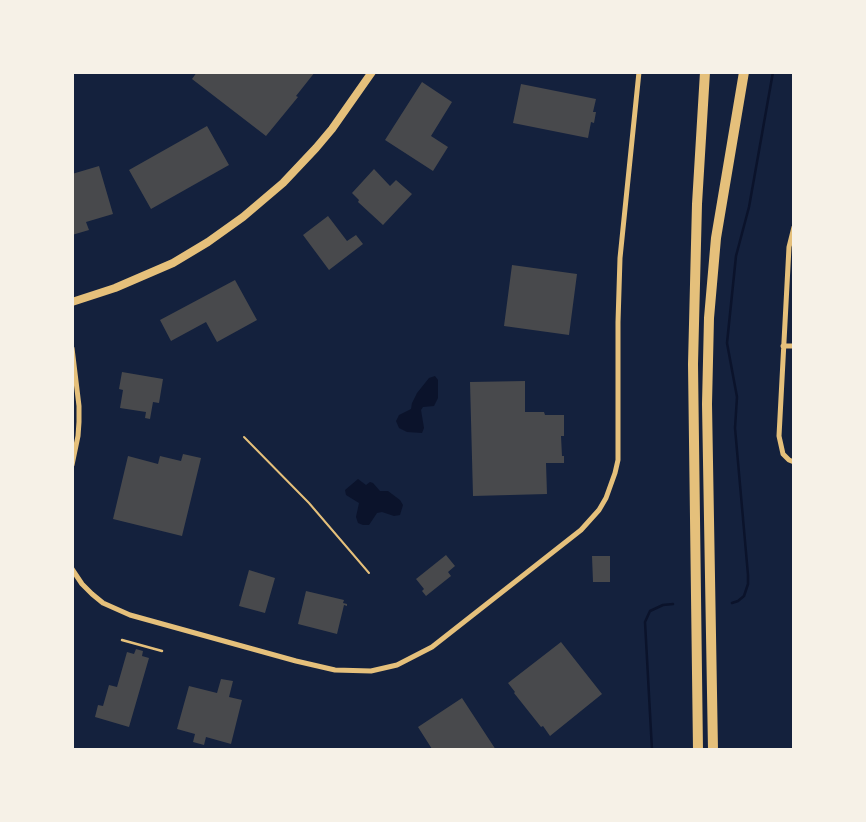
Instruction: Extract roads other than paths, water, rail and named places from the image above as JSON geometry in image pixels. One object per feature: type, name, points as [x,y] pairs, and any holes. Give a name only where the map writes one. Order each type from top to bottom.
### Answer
[{"type":"highway","points":[[698,750],[692,365],[697,204],[705,72]]},
{"type":"highway","points":[[713,750],[709,318],[716,238],[744,72]]},
{"type":"main road","points":[[72,302],[115,288],[173,263],[243,217],[316,148],[372,72]]},
{"type":"street","points":[[72,569],[82,584],[103,603],[130,615],[319,667],[355,672],[371,671],[397,665],[432,647],[581,530],[606,498],[618,460],[621,258],[639,72]]},
{"type":"street","points":[[794,227],[789,247],[779,436],[783,454],[794,462]]},
{"type":"street","points":[[783,345],[794,346]]},
{"type":"street","points":[[72,348],[79,422],[72,465]]},
{"type":"lane","points":[[122,640],[162,651]]},
{"type":"water","points":[[435,376],[438,380],[438,398],[434,406],[423,407],[421,410],[424,428],[422,433],[407,432],[399,428],[396,421],[399,415],[411,409],[417,393],[429,378]]},
{"type":"water","points":[[358,479],[366,485],[373,483],[380,491],[388,491],[400,500],[403,505],[400,515],[382,512],[377,513],[369,525],[358,523],[356,517],[359,503],[346,495],[345,490]]},
{"type":"waterway","points":[[732,603],[744,596],[748,575],[735,428],[737,397],[727,343],[736,256],[749,207],[773,72]]},
{"type":"waterway","points":[[652,750],[645,622],[650,611],[673,604]]}]
